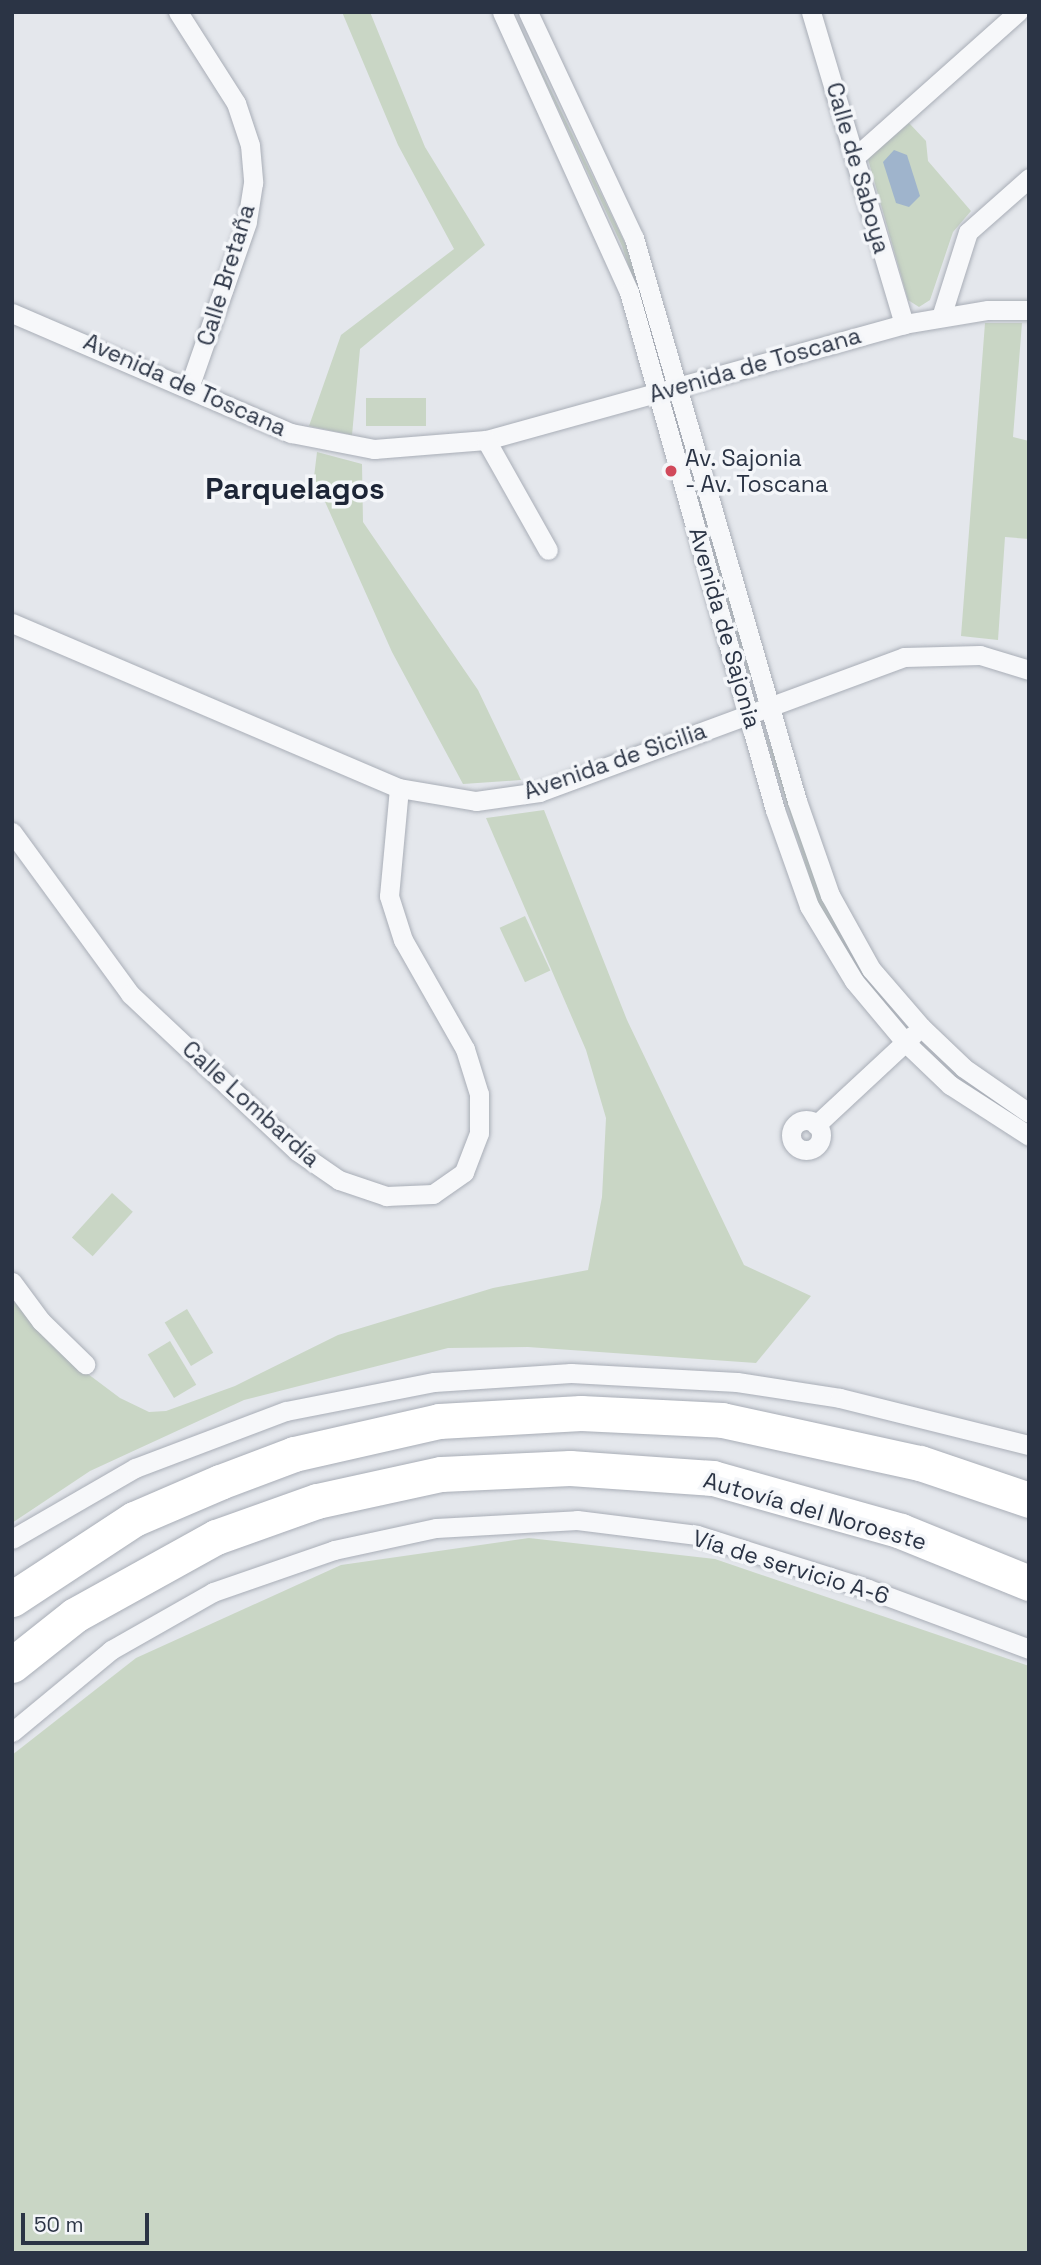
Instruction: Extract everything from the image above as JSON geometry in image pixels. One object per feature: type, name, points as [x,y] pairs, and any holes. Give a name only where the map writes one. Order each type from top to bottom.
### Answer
[{"type":"highway","points":[[12,1599],[134,1519],[294,1454],[439,1421],[581,1413],[722,1420],[920,1463],[1029,1500]]},
{"type":"highway","name":"Autovía del Noroeste","points":[[12,1665],[75,1615],[216,1537],[317,1501],[441,1474],[570,1468],[713,1478],[901,1531],[1029,1583]]},
{"type":"highway","points":[[12,1570],[103,1517],[134,1519]]},
{"type":"street","name":"Calle Bretaña","points":[[178,12],[236,103],[250,145],[253,183],[247,222],[189,388]]},
{"type":"street","name":"Avenida de Sajonia","points":[[502,12],[614,250],[658,391],[748,714],[809,906],[854,981],[906,1043],[950,1085],[1029,1136]]},
{"type":"street","name":"Avenida de Sajonia","points":[[528,12],[634,238],[771,705],[830,895],[871,969],[921,1027],[964,1068],[1029,1113]]},
{"type":"street","name":"Calle de Saboya","points":[[811,12],[904,324]]},
{"type":"street","points":[[855,157],[1018,12]]},
{"type":"street","points":[[941,317],[968,232],[1029,178]]},
{"type":"street","name":"Avenida de Toscana","points":[[12,313],[253,418],[328,442],[396,449],[485,440],[904,324],[941,317],[1029,310]]},
{"type":"street","points":[[485,440],[548,550]]},
{"type":"street","name":"Avenida de Sicilia","points":[[12,623],[399,789],[476,801],[539,792],[904,657],[980,655],[1029,670]]},
{"type":"street","name":"Calle Lombardía","points":[[12,832],[130,994],[296,1151],[339,1180],[386,1196],[433,1194],[464,1172],[479,1133],[479,1094],[465,1049],[403,940],[389,896],[399,789]]},
{"type":"street","points":[[816,1125],[921,1027]]},
{"type":"street","points":[[12,1282],[41,1321],[86,1364]]},
{"type":"street","points":[[12,1539],[135,1468],[286,1411],[434,1382],[571,1373],[737,1382],[840,1398],[1029,1446]]},
{"type":"street","name":"Vía de servicio A-6","points":[[12,1732],[111,1650],[213,1592],[334,1550],[436,1528],[577,1520],[697,1535],[868,1589],[1029,1649]]},
{"type":"green space","points":[[342,12],[370,12],[425,147],[485,245],[360,349],[352,435],[309,426],[341,335],[454,249],[398,145]]},
{"type":"green space","points":[[513,12],[626,245],[662,366],[622,246]]},
{"type":"green space","points":[[909,123],[926,141],[928,161],[971,211],[953,232],[930,300],[919,307],[908,300],[868,159]]},
{"type":"green space","points":[[985,323],[1022,323],[1013,437],[1029,441],[1029,539],[1005,537],[998,640],[961,636]]},
{"type":"green space","points":[[366,398],[426,398],[426,426],[366,426]]},
{"type":"green space","points":[[675,410],[752,678],[750,680],[674,412]]},
{"type":"green space","points":[[317,452],[362,464],[363,522],[478,690],[521,780],[463,784],[392,652],[314,477]]},
{"type":"green space","points":[[765,733],[864,971],[900,1022],[861,975],[817,901]]},
{"type":"green space","points":[[544,810],[627,1020],[744,1265],[811,1296],[756,1363],[528,1347],[448,1348],[244,1400],[90,1471],[12,1523],[12,1300],[80,1368],[120,1398],[149,1412],[166,1411],[235,1386],[338,1335],[493,1288],[588,1270],[602,1197],[606,1118],[586,1050],[486,818]]},
{"type":"green space","points":[[525,916],[550,970],[525,982],[500,928]]},
{"type":"green space","points":[[112,1193],[133,1212],[93,1256],[72,1238]]},
{"type":"green space","points":[[187,1309],[213,1353],[191,1366],[165,1322]]},
{"type":"green space","points":[[170,1341],[196,1385],[174,1398],[148,1354]]},
{"type":"green space","points":[[529,1538],[715,1559],[1029,1666],[1029,2253],[12,2253],[12,1755],[136,1658],[341,1565]]},
{"type":"water","points":[[894,150],[907,155],[920,196],[909,207],[896,203],[883,162]]},
{"type":"place","name":"Av. Sajonia - Av. Toscana","points":[[671,471]]},
{"type":"district","name":"Parquelagos","points":[[295,489]]}]
